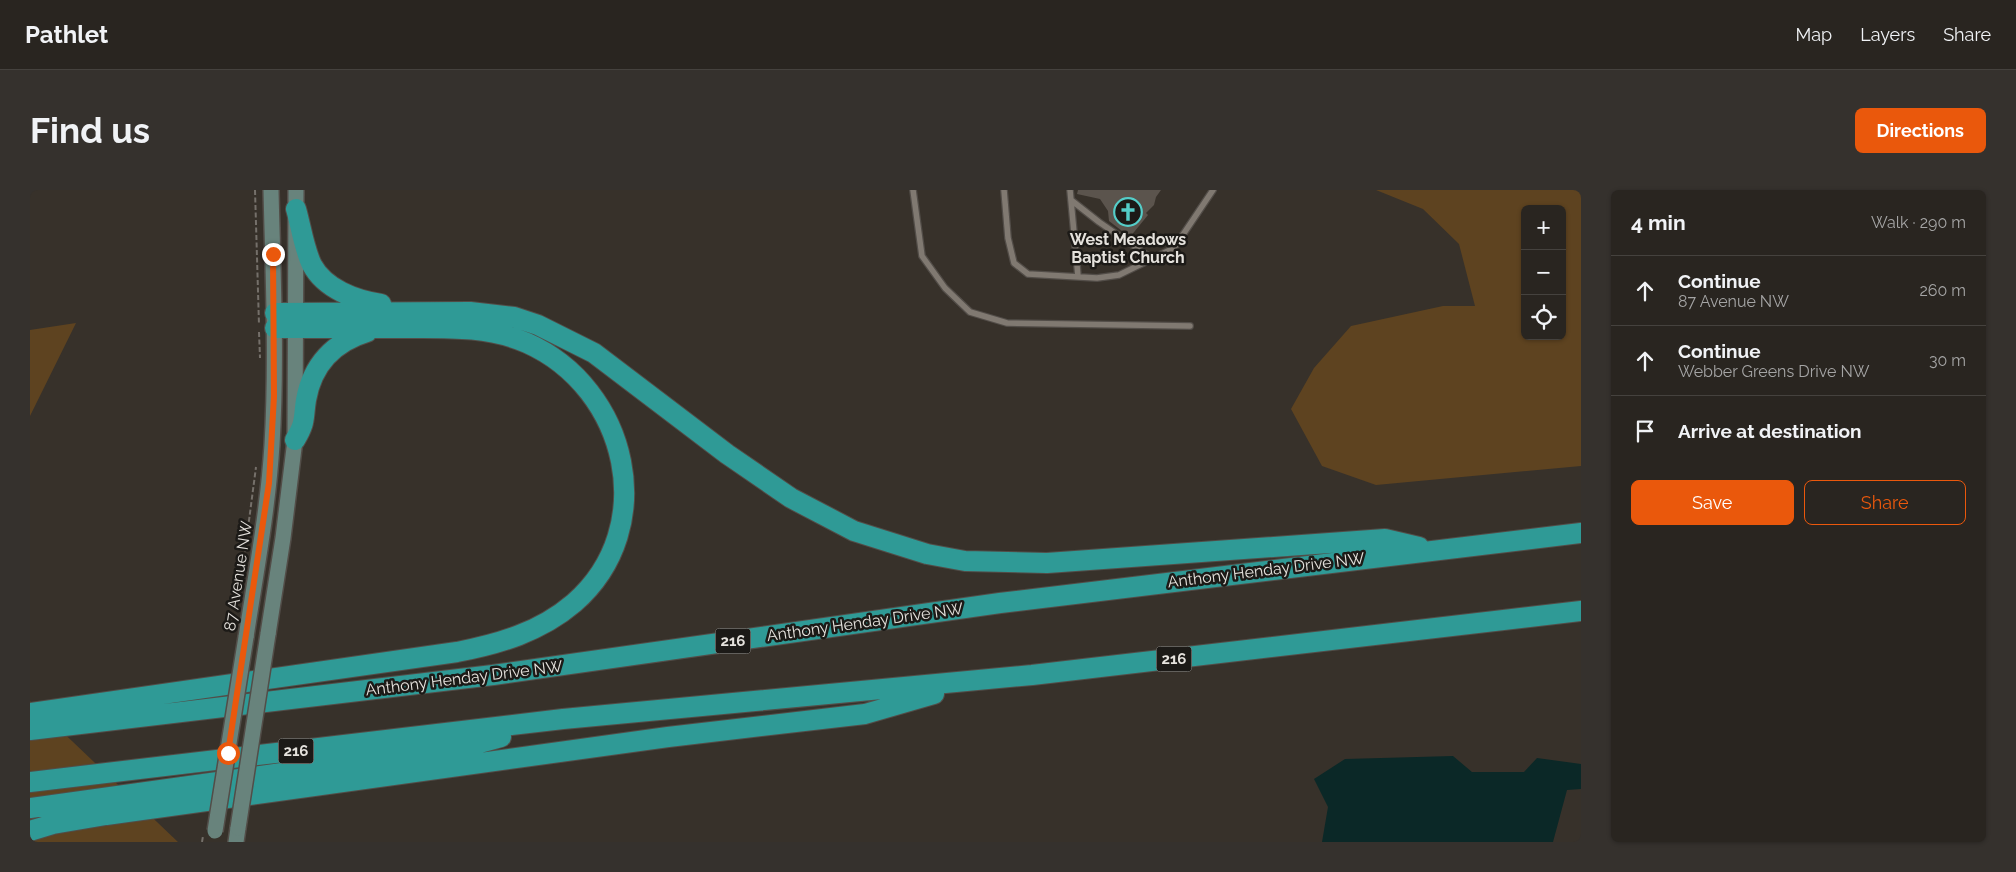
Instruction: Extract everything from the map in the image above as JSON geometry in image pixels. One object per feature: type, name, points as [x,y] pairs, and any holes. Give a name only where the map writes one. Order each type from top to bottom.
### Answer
[{"type":"highway","points":[[296,199],[312,264],[328,283],[344,293],[369,302],[422,311]]},
{"type":"highway","points":[[275,320],[422,311],[500,315],[538,325],[566,337],[624,374],[727,454],[791,498],[854,531],[910,550],[966,561],[1027,564],[1385,539],[1435,550]]},
{"type":"highway","points":[[30,713],[457,652],[493,644],[547,623],[575,602],[587,590],[608,558],[615,541],[622,507],[623,486],[618,448],[608,418],[588,388],[564,365],[539,349],[513,338],[466,329],[386,328],[297,320]]},
{"type":"highway","points":[[295,440],[305,425],[310,382],[322,360],[344,341],[386,328]]},
{"type":"highway","name":"Anthony Henday Drive NW","points":[[30,730],[493,675],[1000,602],[1581,533]]},
{"type":"highway","name":"216","points":[[30,782],[563,719],[976,681],[1581,610]]},
{"type":"highway","points":[[30,831],[53,824],[106,814],[668,737],[865,714],[976,681]]},
{"type":"highway","points":[[30,808],[461,748],[563,719]]},
{"type":"main road","name":"87 Avenue NW","points":[[214,836],[269,483],[274,409],[275,320],[271,190]]},
{"type":"main road","points":[[237,835],[286,521],[295,440],[297,320],[296,199]]},
{"type":"lane","points":[[913,190],[922,256],[945,288],[970,312],[1007,323],[1190,326]]},
{"type":"lane","points":[[1004,190],[1008,238],[1014,263],[1028,274],[1097,278],[1120,275],[1154,260],[1174,248],[1213,190]]},
{"type":"lane","points":[[1070,190],[1078,276]]},
{"type":"lane","points":[[1071,200],[1154,260]]},
{"type":"path","points":[[255,190],[260,358]]},
{"type":"path","points":[[240,582],[257,461]]},
{"type":"shaded area","points":[[1376,190],[1581,190],[1581,466],[1376,485],[1322,466],[1291,409],[1314,368],[1351,326],[1443,306],[1475,306],[1459,244],[1423,209]]},
{"type":"shaded area","points":[[76,323],[30,416],[30,330]]},
{"type":"shaded area","points":[[30,701],[178,842],[30,842]]},
{"type":"water","points":[[1453,756],[1472,772],[1524,772],[1537,758],[1581,764],[1581,789],[1567,790],[1553,842],[1322,842],[1328,807],[1314,779],[1345,759]]},
{"type":"building","name":"West Meadows Baptist Church","points":[[1078,190],[1161,190],[1156,197],[1154,205],[1146,213],[1148,215],[1130,237],[1109,221],[1108,211],[1100,199],[1077,194]]},
{"type":"place","name":"West Meadows Baptist Church","points":[[1128,212]]},
{"type":"route","points":[[228,753],[269,483],[274,396],[273,254]]}]
